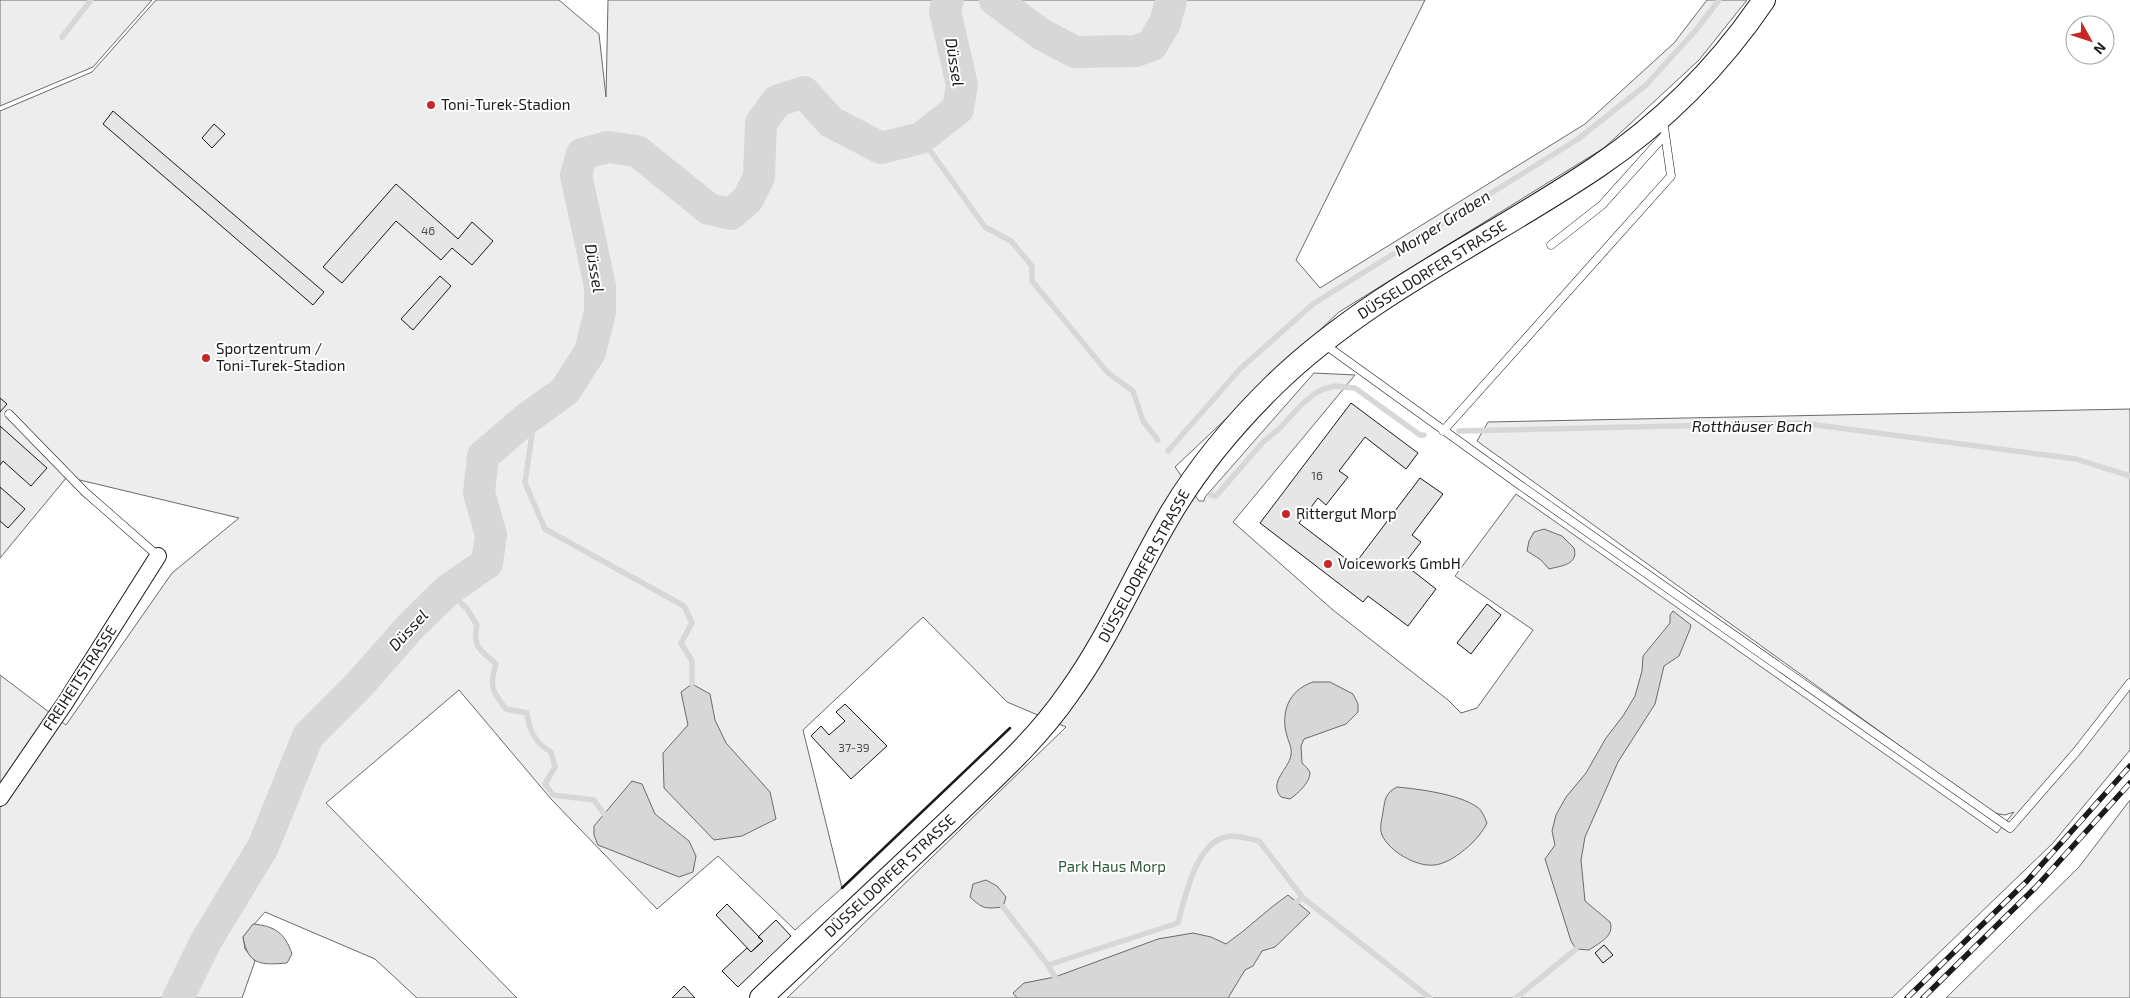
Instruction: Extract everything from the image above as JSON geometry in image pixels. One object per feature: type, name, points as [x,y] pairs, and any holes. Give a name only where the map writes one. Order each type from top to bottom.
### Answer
[{"type":"main road","name":"DÜSSELDORFER STRASSE","points":[[761,998],[982,789],[1043,727],[1069,694],[1099,648],[1159,534],[1197,473],[1260,399],[1322,343],[1377,302],[1663,126],[1718,60],[1764,0]]},
{"type":"street","name":"FREIHEITSTRASSE","points":[[0,798],[65,703],[158,556]]},
{"type":"lane","points":[[1551,245],[1602,205],[1663,126]]},
{"type":"lane","points":[[1444,431],[1671,176],[1663,126]]},
{"type":"lane","points":[[1322,343],[1444,431],[2010,828],[2071,757],[2130,683]]},
{"type":"lane","points":[[9,414],[85,492],[158,556]]},
{"type":"green space","points":[[0,0],[152,0],[93,67],[0,106]]},
{"type":"green space","name":"Park Haus Morp","points":[[156,0],[559,0],[599,34],[606,97],[608,0],[1425,0],[1296,260],[1320,288],[1585,124],[1674,43],[1707,0],[1747,0],[1699,60],[1604,148],[1339,312],[1175,467],[1199,501],[1204,501],[1205,497],[1314,373],[1355,375],[1233,522],[1333,610],[1448,700],[1461,713],[1477,708],[1533,630],[1455,576],[1516,494],[1997,833],[2014,812],[2005,815],[1993,813],[1477,441],[1488,422],[2130,409],[2130,750],[2053,843],[1892,998],[787,998],[1066,727],[1007,702],[923,617],[803,730],[842,888],[795,930],[718,856],[657,909],[551,799],[459,690],[326,803],[517,998],[417,998],[375,959],[265,912],[243,937],[245,949],[255,961],[242,998],[0,998],[0,675],[66,725],[172,573],[239,518],[67,477],[0,558],[0,111],[92,72]]},
{"type":"green space","points":[[2130,800],[2130,998],[1946,998],[2079,867]]},
{"type":"shaded area","points":[[1544,529],[1562,536],[1574,548],[1574,558],[1568,564],[1549,569],[1541,560],[1527,551],[1529,541],[1534,532]]},
{"type":"shaded area","points":[[1673,611],[1691,625],[1690,629],[1679,656],[1664,666],[1655,704],[1618,762],[1585,837],[1581,860],[1585,901],[1610,922],[1610,931],[1605,939],[1589,950],[1576,949],[1571,941],[1545,859],[1555,845],[1552,831],[1556,815],[1566,797],[1586,773],[1606,738],[1635,696],[1642,671],[1643,656],[1670,623],[1670,615]]},
{"type":"shaded area","points":[[1313,682],[1330,682],[1353,694],[1358,704],[1358,712],[1346,724],[1304,739],[1301,746],[1302,763],[1310,773],[1308,781],[1290,799],[1281,797],[1277,786],[1278,781],[1291,755],[1291,747],[1285,727],[1286,710],[1292,696],[1298,690]]},
{"type":"shaded area","points":[[692,684],[710,694],[715,720],[726,743],[770,792],[776,819],[742,836],[714,840],[664,788],[663,753],[688,725],[681,692]]},
{"type":"shaded area","points":[[632,781],[642,784],[655,814],[689,841],[696,856],[693,872],[679,877],[598,845],[594,835],[594,826]]},
{"type":"shaded area","points":[[1397,787],[1438,793],[1469,802],[1479,808],[1487,823],[1465,850],[1441,864],[1427,865],[1411,861],[1391,847],[1381,832],[1385,800],[1388,794]]},
{"type":"shaded area","points":[[986,880],[997,886],[1006,897],[1003,907],[985,907],[970,897],[973,884]]},
{"type":"shaded area","points":[[1288,895],[1310,913],[1275,947],[1262,951],[1253,966],[1245,970],[1228,998],[1017,998],[1013,993],[1024,983],[1055,977],[1158,939],[1193,933],[1211,937],[1226,944]]},
{"type":"shaded area","points":[[253,924],[273,929],[282,936],[292,954],[287,963],[270,964],[258,962],[248,954],[243,937]]},
{"type":"building","points":[[113,111],[324,292],[313,305],[103,124]]},
{"type":"building","points":[[214,124],[225,134],[212,148],[202,138]]},
{"type":"building","points":[[396,184],[458,239],[472,222],[493,241],[472,265],[452,248],[441,260],[396,221],[342,283],[323,267]]},
{"type":"building","points":[[440,276],[451,286],[413,330],[401,319]]},
{"type":"building","points":[[0,398],[7,404],[0,412]]},
{"type":"building","name":"Rittergut Morp","points":[[1351,403],[1418,453],[1406,469],[1365,437],[1339,471],[1348,477],[1326,505],[1318,498],[1299,523],[1354,565],[1420,478],[1443,494],[1412,535],[1421,542],[1404,564],[1436,589],[1408,626],[1368,596],[1363,602],[1260,523]]},
{"type":"building","points":[[0,426],[47,468],[31,486],[3,461],[0,465]]},
{"type":"building","points":[[0,487],[25,509],[8,528],[0,521]]},
{"type":"building","points":[[1487,604],[1501,615],[1471,654],[1457,643]]},
{"type":"building","points":[[845,704],[887,746],[851,779],[811,736],[821,726],[829,735],[845,721],[836,712]]},
{"type":"building","points":[[727,904],[763,941],[751,952],[716,915]]},
{"type":"building","points":[[776,920],[791,936],[738,987],[722,971],[747,948],[751,952],[763,941],[758,937]]},
{"type":"building","points":[[1604,945],[1613,955],[1603,963],[1595,953]]},
{"type":"building","points":[[684,986],[695,998],[672,998]]},
{"type":"waterway","points":[[62,37],[91,0]]},
{"type":"waterway","name":"Düssel","points":[[178,998],[206,941],[263,847],[308,736],[359,685],[411,626],[448,590],[487,563],[491,535],[479,493],[483,456],[526,419],[565,391],[590,352],[600,312],[600,286],[576,175],[582,154],[608,147],[637,151],[709,209],[731,214],[748,199],[759,177],[761,123],[777,101],[804,92],[831,122],[881,148],[921,138],[958,109],[962,85],[945,11],[948,0]]},
{"type":"waterway","name":"Düssel","points":[[995,0],[1041,34],[1075,52],[1136,51],[1152,45],[1165,23],[1171,0]]},
{"type":"waterway","name":"Morper Graben","points":[[1168,451],[1240,369],[1313,304],[1578,139],[1646,85],[1696,30],[1719,0]]},
{"type":"waterway","name":"Rotthäuser Bach","points":[[921,138],[985,227],[1011,241],[1032,266],[1032,281],[1108,373],[1133,391],[1143,421],[1158,440]]},
{"type":"waterway","name":"Rotthäuser Bach","points":[[1211,495],[1216,496],[1263,442],[1279,429],[1302,404],[1314,394],[1324,389],[1335,386],[1355,388],[1420,435],[1424,435]]},
{"type":"waterway","points":[[526,419],[532,434],[525,483],[545,529],[684,606],[692,623],[681,643],[692,661],[692,684]]},
{"type":"waterway","name":"Rotthäuser Bach","points":[[1459,431],[1801,423],[2076,459],[2130,476]]},
{"type":"waterway","points":[[448,590],[467,609],[477,625],[476,639],[479,648],[496,664],[492,684],[498,698],[506,709],[527,713],[529,725],[534,736],[551,752],[555,767],[545,784],[553,795],[594,800],[604,814]]},
{"type":"waterway","points":[[1003,907],[1048,965],[1178,923],[1188,887],[1199,861],[1206,850],[1215,842],[1225,837],[1233,836],[1259,841],[1303,898]]},
{"type":"waterway","points":[[1296,902],[1303,898],[1430,998]]},
{"type":"waterway","points":[[1516,998],[1576,949]]},
{"type":"waterway","points":[[1048,965],[1055,977]]},
{"type":"railway","points":[[1907,998],[2027,881],[2130,766]]},
{"type":"railway","points":[[1923,998],[2036,887],[2130,783]]},
{"type":"wall","points":[[842,888],[1010,728]]},
{"type":"place","name":"Toni-Turek-Stadion","points":[[431,105]]},
{"type":"place","name":"Sportzentrum / Toni-Turek-Stadion","points":[[206,358]]},
{"type":"place","name":"Rittergut Morp","points":[[1286,514]]},
{"type":"place","name":"Voiceworks GmbH","points":[[1328,564]]}]
